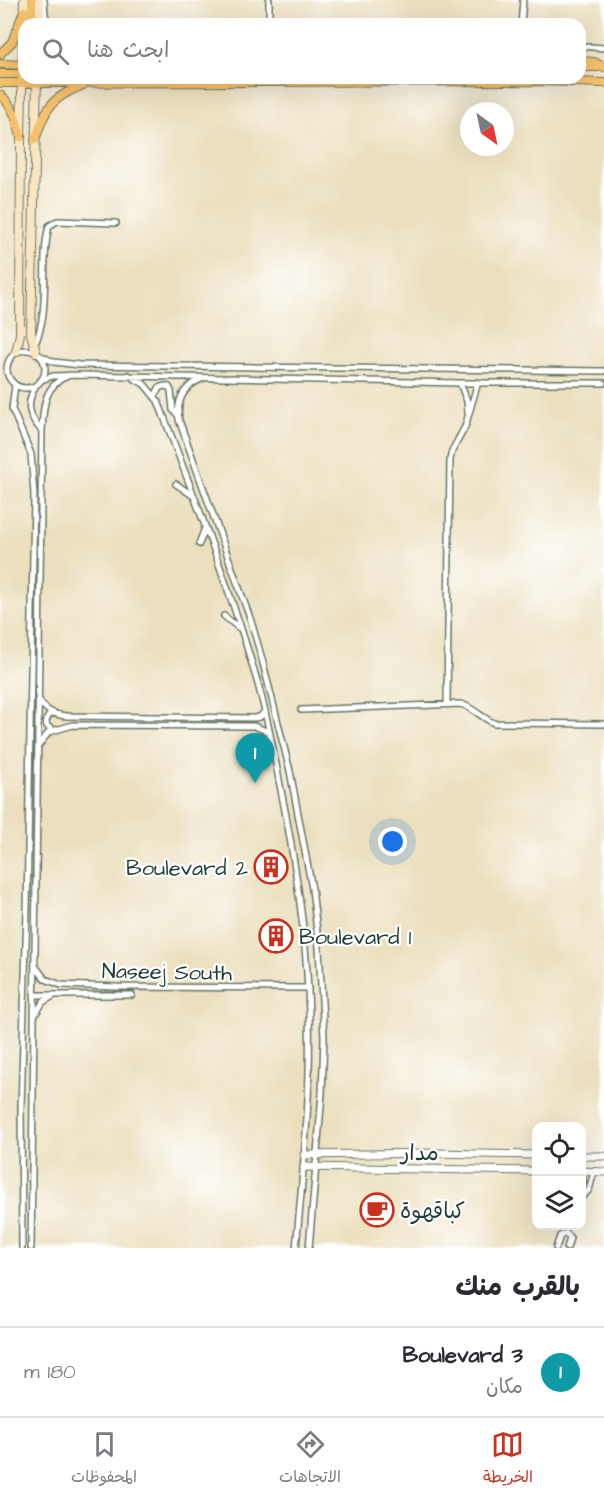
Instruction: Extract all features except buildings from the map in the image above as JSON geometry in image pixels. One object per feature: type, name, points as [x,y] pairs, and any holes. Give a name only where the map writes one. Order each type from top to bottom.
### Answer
[{"type":"main road","points":[[24,0],[24,18]]},
{"type":"main road","points":[[32,0],[37,18]]},
{"type":"main road","points":[[39,18],[42,0]]},
{"type":"main road","points":[[21,18],[24,11]]},
{"type":"main road","points":[[0,54],[12,42],[18,26]]},
{"type":"main road","points":[[586,61],[594,62],[604,68]]},
{"type":"main road","points":[[0,64],[18,71]]},
{"type":"main road","points":[[586,67],[604,68]]},
{"type":"main road","points":[[0,74],[18,73]]},
{"type":"main road","points":[[0,83],[18,76]]},
{"type":"main road","points":[[586,83],[604,83]]},
{"type":"main road","points":[[16,352],[21,334],[21,137],[23,84]]},
{"type":"main road","points":[[36,84],[31,334],[36,351]]},
{"type":"main road","points":[[35,140],[45,112],[52,102],[62,94],[87,84]]},
{"type":"main road","points":[[0,95],[14,112],[21,137]]},
{"type":"street","points":[[42,0],[47,18]]},
{"type":"street","points":[[269,0],[269,18]]},
{"type":"street","points":[[521,18],[522,2]]},
{"type":"street","points":[[586,46],[604,48]]},
{"type":"street","points":[[42,430],[33,420],[29,409],[30,398],[45,373],[45,365],[36,351],[43,322],[44,269],[49,226],[57,221],[116,223]]},
{"type":"street","points":[[604,371],[260,368],[59,363],[28,349],[16,352],[10,357],[6,368],[15,386],[28,388],[53,376],[70,375],[460,383],[604,383]]},
{"type":"street","points":[[259,379],[260,368]]},
{"type":"street","points":[[32,1248],[43,406],[47,394],[58,381],[70,375]]},
{"type":"street","points":[[128,375],[144,384],[155,396],[241,630],[265,711],[296,874],[308,988],[309,1061],[296,1248]]},
{"type":"street","points":[[178,415],[180,400],[184,392],[192,384],[204,378]]},
{"type":"street","points":[[447,704],[449,471],[452,451],[468,418],[478,382]]},
{"type":"street","points":[[460,383],[467,401],[468,418]]},
{"type":"street","points":[[15,386],[12,409],[31,454],[34,495],[27,910],[21,1107],[22,1248]]},
{"type":"street","points":[[155,396],[159,388],[164,386],[171,391],[173,410],[178,415],[257,642],[285,748],[314,899],[322,987],[324,1061],[309,1248]]},
{"type":"street","points":[[176,484],[192,495]]},
{"type":"street","points":[[199,544],[205,528]]},
{"type":"street","points":[[224,616],[241,630]]},
{"type":"street","points":[[38,699],[44,708],[54,714],[66,716],[258,718],[265,711]]},
{"type":"street","points":[[301,710],[447,704],[466,706],[487,720],[498,723],[604,724]]},
{"type":"street","points":[[139,717],[148,711]]},
{"type":"street","points":[[192,712],[198,718]]},
{"type":"street","points":[[53,730],[47,726],[46,721],[49,715],[54,714]]},
{"type":"street","points":[[257,727],[260,723],[258,718]]},
{"type":"street","points":[[37,748],[43,737],[53,730],[72,725],[257,727],[269,732]]},
{"type":"street","points":[[35,964],[48,981],[42,995]]},
{"type":"street","name":"Naseej South","points":[[48,981],[60,985],[117,987],[308,988]]},
{"type":"street","points":[[34,995],[132,995]]},
{"type":"street","points":[[34,1016],[43,1002],[54,995]]},
{"type":"street","name":"مدار","points":[[304,1155],[434,1153],[532,1155]]},
{"type":"street","points":[[586,1156],[604,1156]]},
{"type":"street","name":"مدار","points":[[303,1167],[532,1171]]},
{"type":"street","points":[[586,1172],[604,1172]]},
{"type":"street","points":[[586,1193],[589,1190],[594,1172]]},
{"type":"street","points":[[567,1248],[570,1238],[569,1230]]},
{"type":"street","points":[[556,1248],[561,1235],[568,1234]]},
{"type":"place","name":"Boulevard 3","points":[[255,783]]},
{"type":"place","name":"Boulevard 2","points":[[271,867]]},
{"type":"place","name":"Boulevard 1","points":[[276,936]]},
{"type":"place","name":"كباقهوة","points":[[377,1210]]}]
